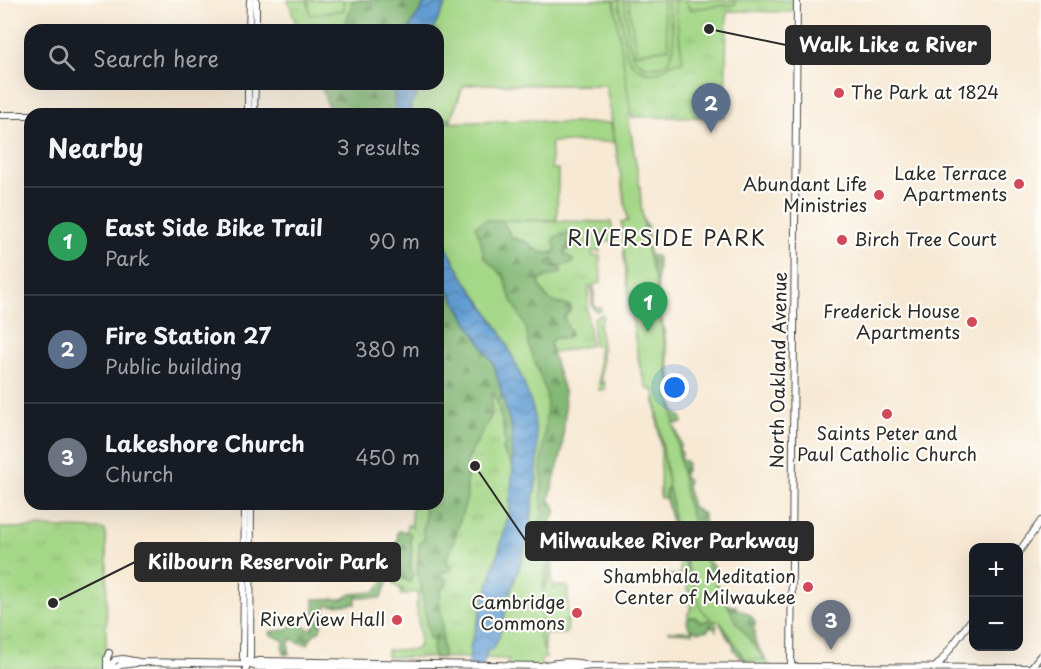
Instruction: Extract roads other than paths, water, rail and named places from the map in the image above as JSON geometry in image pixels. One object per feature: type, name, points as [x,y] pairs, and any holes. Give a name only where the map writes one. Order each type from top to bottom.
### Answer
[{"type":"main road","points":[[249,0],[249,24]]},
{"type":"main road","points":[[256,0],[256,24]]},
{"type":"main road","name":"North Oakland Avenue","points":[[791,668],[797,0]]},
{"type":"main road","points":[[248,90],[248,108]]},
{"type":"main road","points":[[254,108],[255,90]]},
{"type":"main road","points":[[0,115],[24,115]]},
{"type":"main road","points":[[245,510],[243,657],[246,667]]},
{"type":"main road","points":[[246,667],[250,657],[251,510]]},
{"type":"main road","points":[[1023,546],[1041,521]]},
{"type":"main road","points":[[934,668],[969,623]]},
{"type":"main road","points":[[108,669],[107,658],[110,653],[115,660],[259,668],[329,665],[400,668],[422,665],[541,666],[567,662],[584,663],[590,666],[1041,668]]},
{"type":"main road","points":[[1030,668],[1041,655]]},
{"type":"main road","points":[[114,669],[121,665],[139,662]]},
{"type":"water","points":[[427,0],[448,0],[436,24],[412,24]]},
{"type":"water","points":[[394,90],[418,90],[411,108],[395,108]]},
{"type":"water","points":[[444,243],[465,280],[504,338],[533,409],[538,449],[537,476],[527,543],[510,593],[499,637],[493,649],[488,650],[482,669],[469,669],[470,647],[509,514],[513,467],[512,430],[494,365],[444,283]]},
{"type":"place","name":"Walk Like a River","points":[[709,29]]},
{"type":"place","name":"The Park at 1824","points":[[839,93]]},
{"type":"place","name":"Fire Station 27","points":[[711,133]]},
{"type":"place","name":"Lake Terrace Apartments","points":[[1019,184]]},
{"type":"place","name":"Abundant Life Ministries","points":[[879,195]]},
{"type":"place","name":"Birch Tree Court","points":[[842,240]]},
{"type":"place","name":"Frederick House Apartments","points":[[972,322]]},
{"type":"place","name":"East Side Bike Trail","points":[[648,332]]},
{"type":"place","name":"Saints Peter and Paul Catholic Church","points":[[887,414]]},
{"type":"place","name":"Milwaukee River Parkway","points":[[475,466]]},
{"type":"place","name":"Shambhala Meditation Center of Milwaukee","points":[[808,587]]},
{"type":"place","name":"Kilbourn Reservoir Park","points":[[53,603]]},
{"type":"place","name":"Cambridge Commons","points":[[577,613]]},
{"type":"place","name":"RiverView Hall","points":[[397,620]]},
{"type":"place","name":"Lakeshore Church","points":[[831,650]]},
{"type":"district","name":"RIVERSIDE PARK","points":[[667,239]]}]
